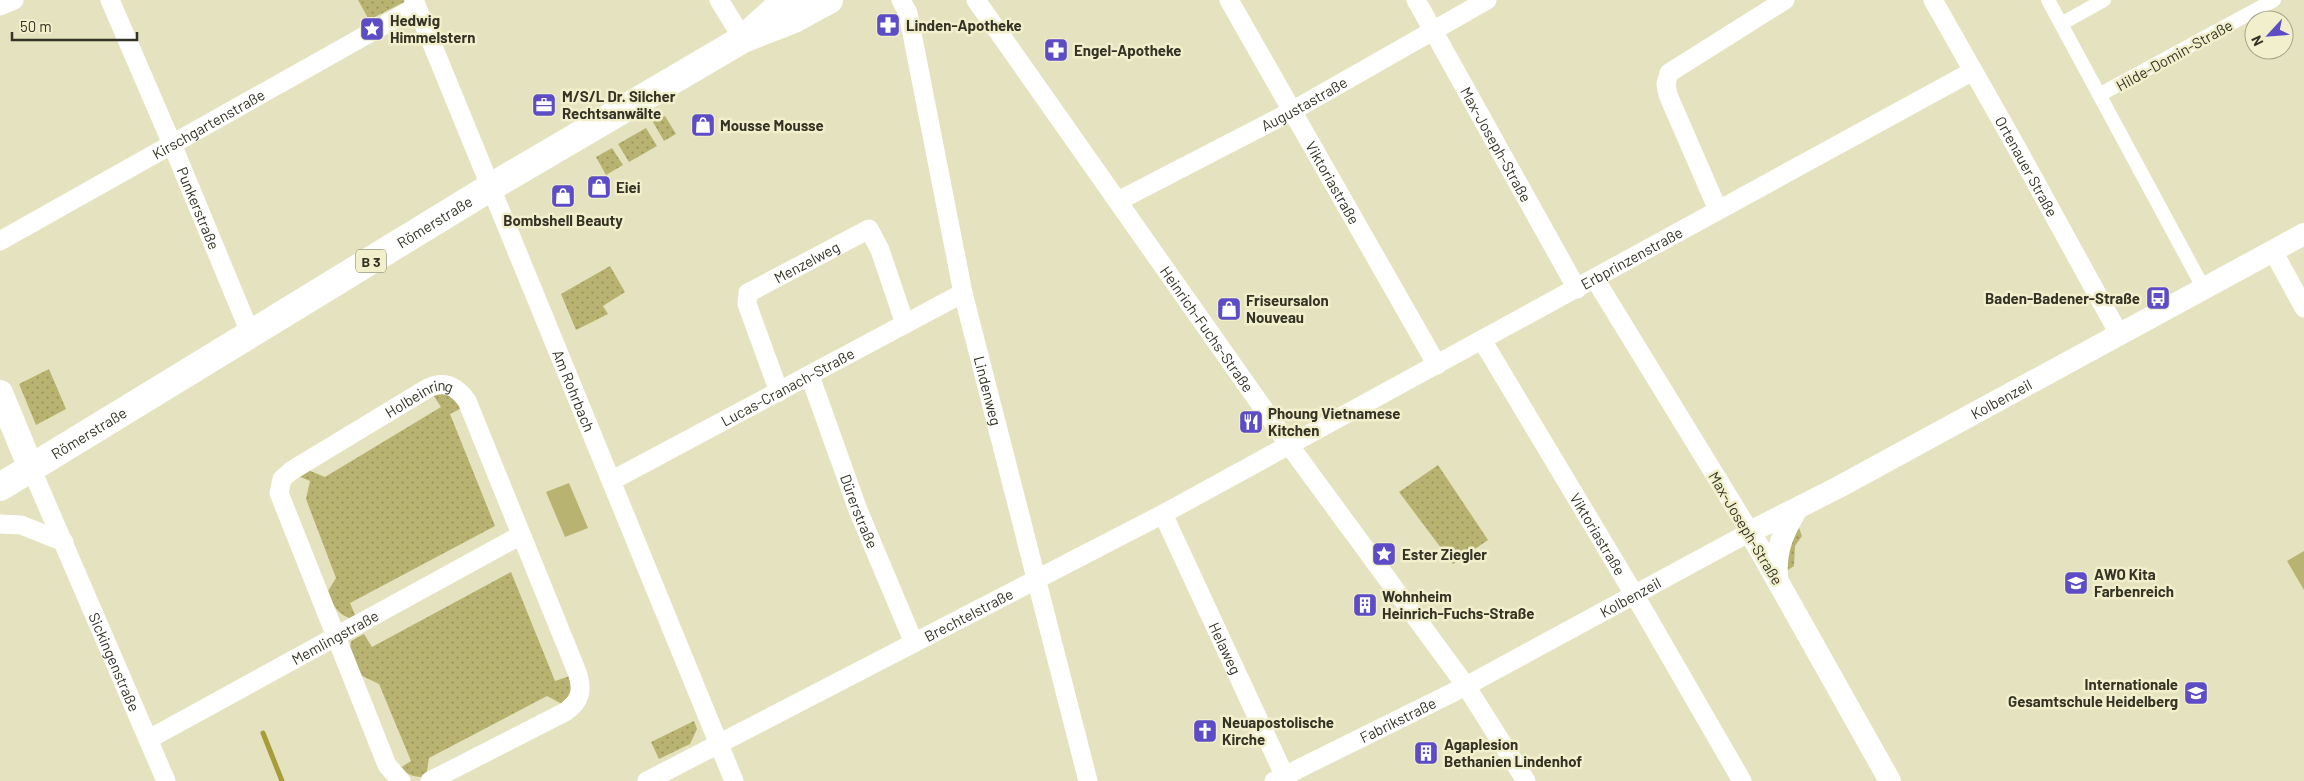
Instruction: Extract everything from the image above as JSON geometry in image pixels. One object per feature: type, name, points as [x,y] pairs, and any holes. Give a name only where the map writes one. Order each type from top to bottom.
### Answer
[{"type":"main road","name":"Römerstraße","points":[[743,39],[786,0]]},
{"type":"main road","name":"Römerstraße","points":[[0,487],[491,187],[743,39],[794,19],[829,0]]},
{"type":"main road","name":"Sickingenstraße","points":[[0,393],[31,468]]},
{"type":"street","points":[[0,6],[14,0]]},
{"type":"street","name":"Punkerstraße","points":[[110,0],[251,335]]},
{"type":"street","points":[[719,0],[743,39]]},
{"type":"street","name":"Lindenweg","points":[[901,0],[908,12],[963,293],[1088,781]]},
{"type":"street","name":"Heinrich-Fuchs-Straße","points":[[976,0],[1289,445],[1466,686],[1526,781]]},
{"type":"street","name":"Viktoriastraße","points":[[1229,0],[1437,365]]},
{"type":"street","name":"Max-Joseph-Straße","points":[[1416,0],[1577,290]]},
{"type":"street","name":"Augustastraße","points":[[1118,201],[1292,111],[1487,0]]},
{"type":"street","points":[[1718,210],[1668,95],[1666,84],[1669,73],[1786,0]]},
{"type":"street","name":"Ortenauer Straße","points":[[1933,0],[2119,334]]},
{"type":"street","points":[[2048,0],[2204,289]]},
{"type":"street","points":[[2061,24],[2104,0]]},
{"type":"street","name":"Hilde-Domin-Straße","points":[[2100,95],[2274,0]]},
{"type":"street","name":"Kirschgartenstraße","points":[[0,241],[415,4]]},
{"type":"street","name":"Am Rohrbach","points":[[415,4],[734,781]]},
{"type":"street","name":"Erbprinzenstraße","points":[[1289,445],[1577,290],[1718,210],[1973,71]]},
{"type":"street","name":"Menzelweg","points":[[779,392],[747,304],[748,293],[869,229],[880,250],[905,324]]},
{"type":"street","name":"Kolbenzeil","points":[[1466,686],[2304,234]]},
{"type":"street","points":[[2273,251],[2304,308]]},
{"type":"street","name":"Max-Joseph-Straße","points":[[1595,279],[1750,532],[1890,781]]},
{"type":"street","name":"Lucas-Cranach-Straße","points":[[611,481],[963,293]]},
{"type":"street","name":"Viktoriastraße","points":[[1482,340],[1634,594],[1742,781]]},
{"type":"street","name":"Dürerstraße","points":[[810,376],[858,510],[914,643]]},
{"type":"street","name":"Holbeinring","points":[[401,781],[387,765],[279,493],[282,480],[291,471],[434,385],[451,386],[461,393],[467,401],[581,684],[579,699],[565,712],[430,781]]},
{"type":"street","name":"Brechtelstraße","points":[[647,781],[1163,514],[1289,445]]},
{"type":"street","name":"Sickingenstraße","points":[[31,468],[166,781]]},
{"type":"street","points":[[1778,580],[1777,548],[1781,536],[1797,509]]},
{"type":"street","name":"Helaweg","points":[[1163,514],[1282,779]]},
{"type":"street","points":[[0,524],[21,525],[64,542]]},
{"type":"street","name":"Memlingstraße","points":[[149,739],[521,535]]},
{"type":"street","name":"Fabrikstraße","points":[[1282,779],[1466,686]]},
{"type":"shaded area","points":[[358,0],[404,0],[404,2],[369,20]]},
{"type":"shaded area","points":[[665,116],[676,134],[664,141],[653,122]]},
{"type":"shaded area","points":[[646,128],[657,146],[629,162],[618,144]]},
{"type":"shaded area","points":[[612,148],[623,165],[606,175],[596,157]]},
{"type":"shaded area","points":[[610,266],[625,292],[603,306],[608,314],[576,330],[561,294]]},
{"type":"shaded area","points":[[49,369],[66,409],[36,425],[19,384]]},
{"type":"shaded area","points":[[449,392],[462,408],[450,414],[495,526],[350,603],[355,615],[349,618],[344,616],[333,604],[328,591],[336,578],[306,499],[310,481],[298,476],[308,470],[325,477],[441,407],[433,395]]},
{"type":"shaded area","points":[[1438,465],[1488,540],[1453,564],[1399,492]]},
{"type":"shaded area","points":[[569,483],[588,528],[565,537],[546,492]]},
{"type":"shaded area","points":[[1798,525],[1802,536],[1795,546],[1794,566],[1785,572],[1782,556]]},
{"type":"shaded area","points":[[2304,551],[2304,590],[2287,561]]},
{"type":"shaded area","points":[[511,572],[555,681],[570,676],[575,689],[570,698],[562,704],[547,696],[429,758],[426,777],[415,776],[403,771],[400,768],[411,761],[379,684],[360,675],[350,649],[351,641],[364,634],[372,647]]},
{"type":"shaded area","points":[[694,721],[697,729],[690,744],[659,759],[651,742]]},
{"type":"waterway","points":[[263,733],[282,781]]},
{"type":"place","name":"Linden-Apotheke","points":[[888,25]]},
{"type":"place","name":"Hedwig Himmelstern","points":[[372,29]]},
{"type":"place","name":"Engel-Apotheke","points":[[1056,50]]},
{"type":"place","name":"M/S/L Dr. Silcher Rechtsanwälte","points":[[544,105]]},
{"type":"place","name":"Mousse Mousse","points":[[703,125]]},
{"type":"place","name":"Eiei","points":[[599,187]]},
{"type":"place","name":"Bombshell Beauty","points":[[563,196]]},
{"type":"place","name":"Baden-Badener-Straße","points":[[2158,298]]},
{"type":"place","name":"Friseursalon Nouveau","points":[[1229,309]]},
{"type":"place","name":"Phoung Vietnamese Kitchen","points":[[1251,422]]},
{"type":"place","name":"Ester Ziegler","points":[[1384,554]]},
{"type":"place","name":"AWO Kita Farbenreich","points":[[2076,583]]},
{"type":"place","name":"Wohnheim Heinrich-Fuchs-Straße","points":[[1365,605]]},
{"type":"place","name":"Internationale Gesamtschule Heidelberg","points":[[2196,693]]},
{"type":"place","name":"Neuapostolische Kirche","points":[[1205,731]]},
{"type":"place","name":"Agaplesion Bethanien Lindenhof","points":[[1426,753]]}]
